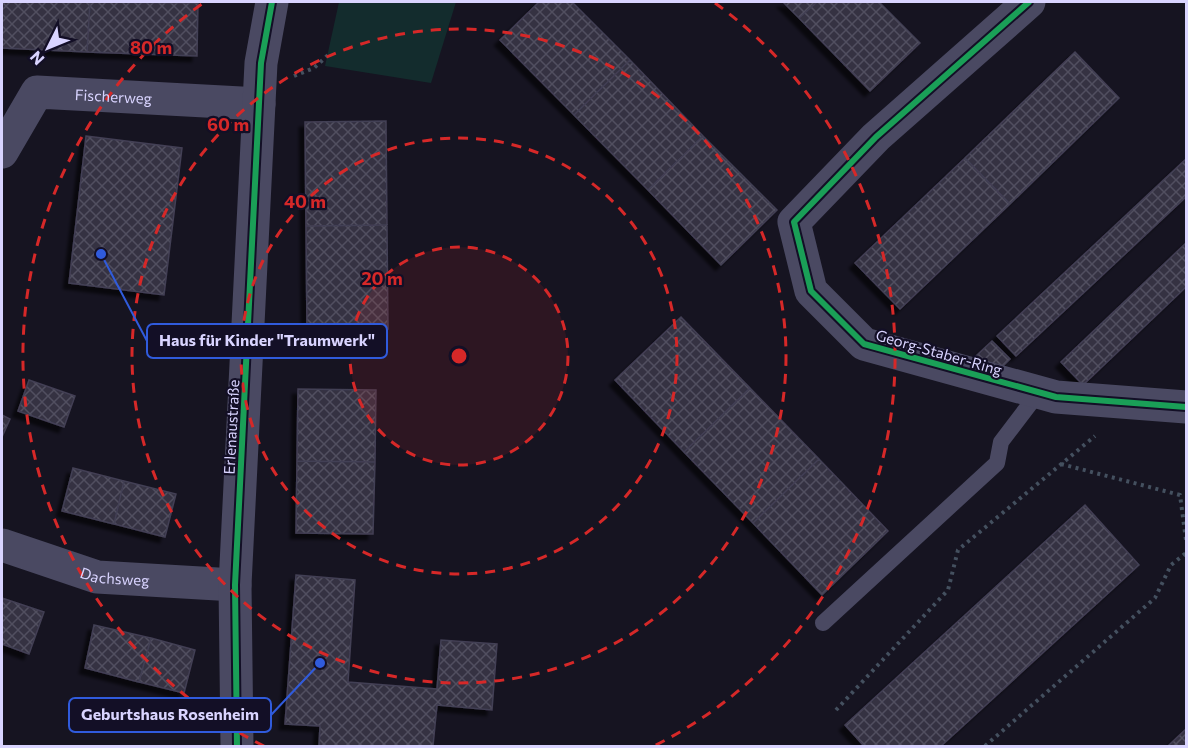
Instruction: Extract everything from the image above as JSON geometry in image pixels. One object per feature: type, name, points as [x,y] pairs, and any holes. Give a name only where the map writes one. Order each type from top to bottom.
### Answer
[{"type":"street","name":"Erlenaustraße","points":[[237,747],[236,585],[261,63],[272,2]]},
{"type":"street","name":"Georg-Staber-Ring","points":[[1029,2],[876,136],[795,222],[811,291],[864,344],[1056,397],[1186,406]]},
{"type":"street","name":"Fischerweg","points":[[2,152],[37,92],[259,104]]},
{"type":"street","name":"Dachsweg","points":[[2,545],[96,577],[236,585]]},
{"type":"lane","points":[[823,623],[997,463],[1001,442],[1039,392]]},
{"type":"path","points":[[836,710],[948,590],[958,550],[1135,403]]},
{"type":"path","points":[[1061,464],[1180,495],[1186,540]]},
{"type":"path","points":[[985,747],[1155,598],[1171,565],[1186,553]]},
{"type":"green space","points":[[339,2],[456,2],[431,83],[325,66]]},
{"type":"building","points":[[2,2],[90,2],[87,52],[2,48]]},
{"type":"building","points":[[90,2],[198,3],[197,56],[87,52]]},
{"type":"building","points":[[539,2],[572,2],[630,60],[574,115],[500,40]]},
{"type":"building","points":[[783,2],[817,2],[799,18]]},
{"type":"building","points":[[817,2],[879,2],[920,43],[870,91],[799,18]]},
{"type":"building","points":[[1075,52],[1119,98],[1010,204],[965,158]]},
{"type":"building","points":[[630,60],[703,136],[648,190],[574,115]]},
{"type":"building","points":[[386,121],[387,225],[306,226],[305,122]]},
{"type":"building","points":[[86,136],[182,148],[164,295],[69,283]]},
{"type":"building","points":[[703,136],[777,210],[721,265],[648,190]]},
{"type":"building","points":[[965,158],[1010,204],[900,309],[855,263]]},
{"type":"building","points":[[1186,159],[1186,197],[1016,356],[997,336]]},
{"type":"building","points":[[387,225],[388,329],[307,330],[306,226]]},
{"type":"building","points":[[1186,243],[1186,287],[1083,385],[1061,362]]},
{"type":"building","points":[[681,317],[750,388],[684,452],[615,380]]},
{"type":"building","points":[[992,341],[1010,359],[995,374],[976,356]]},
{"type":"building","points":[[29,380],[75,396],[64,427],[18,411]]},
{"type":"building","points":[[750,388],[819,459],[753,523],[684,452]]},
{"type":"building","points":[[298,389],[376,390],[375,462],[297,461]]},
{"type":"building","points":[[2,415],[10,419],[2,437]]},
{"type":"building","points":[[819,459],[888,531],[822,595],[753,523]]},
{"type":"building","points":[[297,461],[375,462],[373,534],[296,533]]},
{"type":"building","points":[[73,468],[124,481],[114,524],[62,511]]},
{"type":"building","points":[[124,481],[176,494],[165,537],[114,524]]},
{"type":"building","points":[[1085,505],[1139,565],[941,746],[864,746],[845,725]]},
{"type":"building","points":[[296,575],[355,580],[348,682],[437,689],[441,640],[497,644],[492,710],[437,705],[433,746],[319,746],[320,726],[285,724]]},
{"type":"building","points":[[2,598],[44,612],[29,654],[2,644]]},
{"type":"building","points":[[94,625],[151,638],[139,682],[85,668]]},
{"type":"building","points":[[151,638],[195,650],[184,693],[139,682]]},
{"type":"building","points":[[1186,729],[1186,746],[1168,746]]},
{"type":"cycle path","points":[[237,746],[235,585],[261,63],[272,2]]},
{"type":"cycle path","points":[[1029,2],[876,137],[794,222],[811,291],[864,344],[1056,397],[1186,407]]},
{"type":"place","name":"Haus für Kinder \"Traumwerk\"","points":[[101,254]]},
{"type":"place","name":"Geburtshaus Rosenheim","points":[[320,663]]}]
